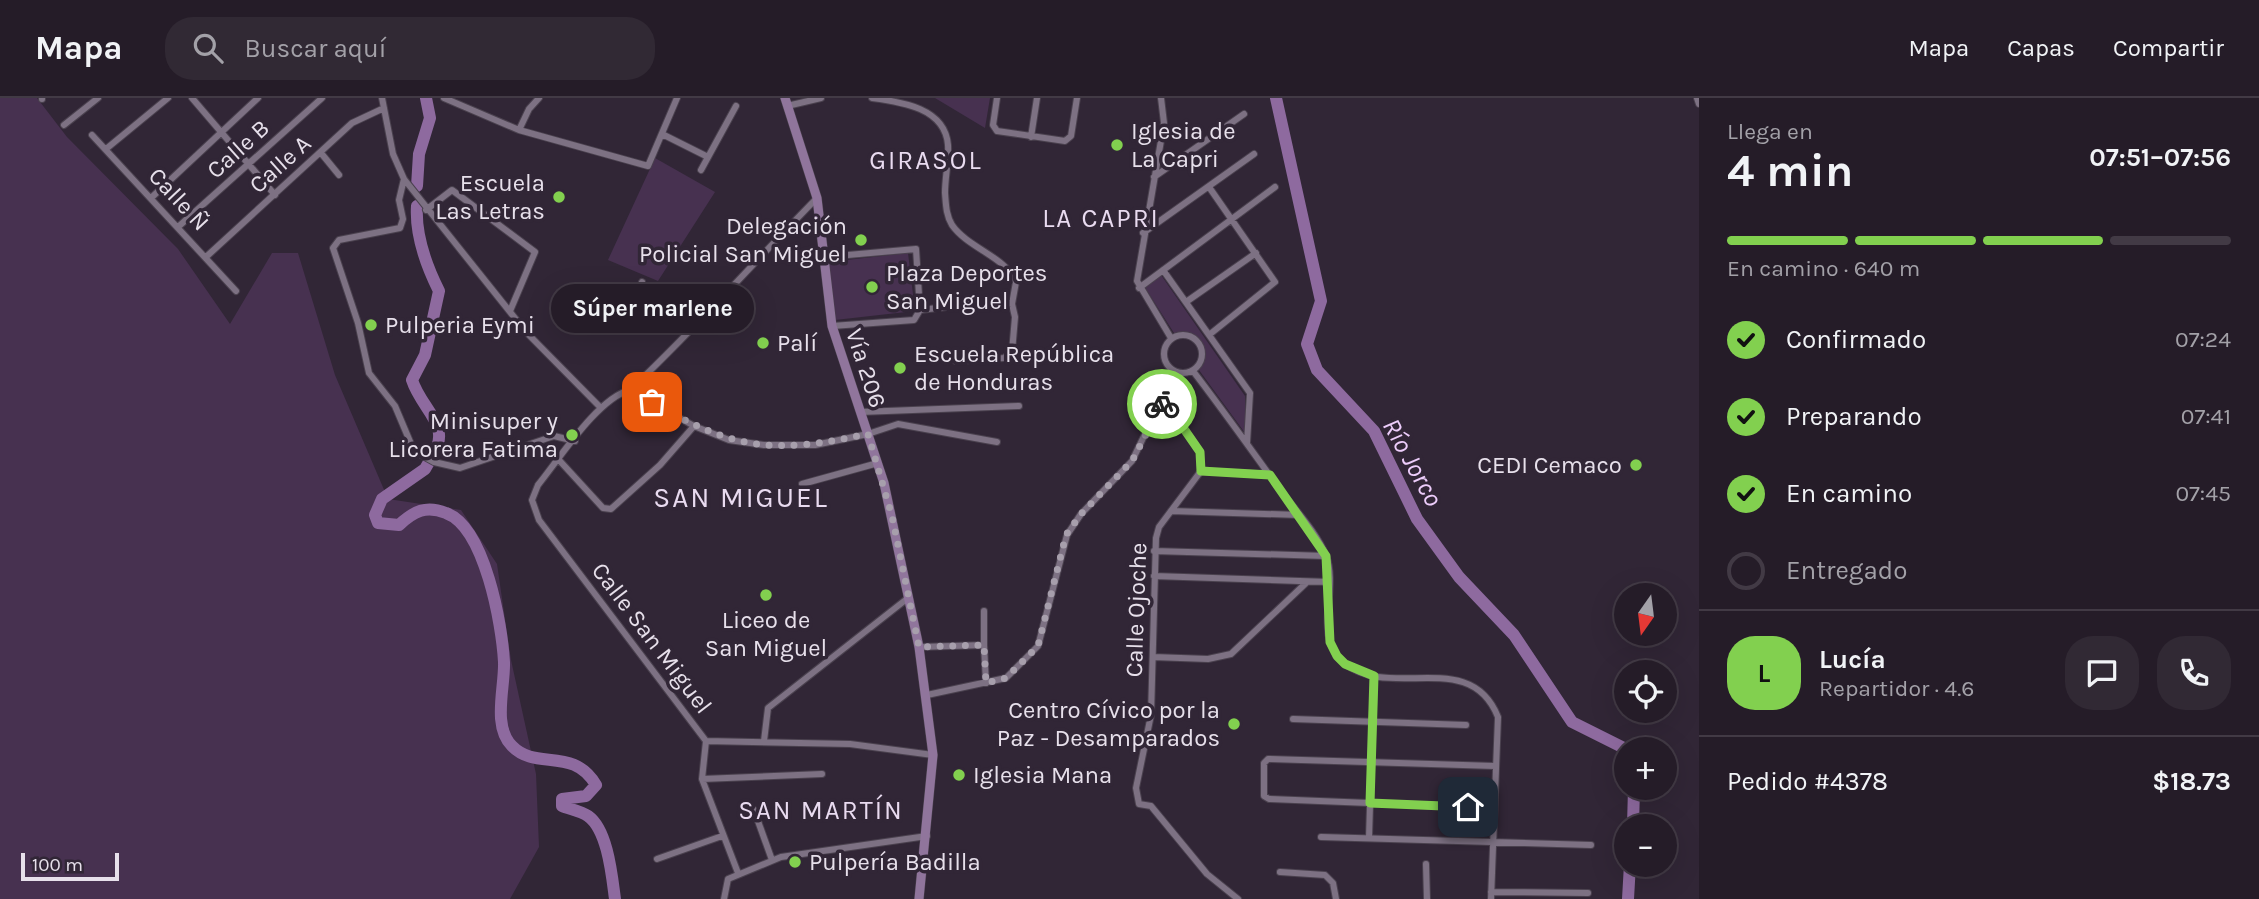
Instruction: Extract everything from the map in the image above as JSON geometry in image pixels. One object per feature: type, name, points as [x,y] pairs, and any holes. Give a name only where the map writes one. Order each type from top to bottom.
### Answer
[{"type":"main road","name":"Vía 206","points":[[786,102],[817,198],[832,327],[878,463],[919,647],[933,755],[919,899]]},
{"type":"street","points":[[64,125],[98,98]]},
{"type":"street","points":[[106,149],[168,98]]},
{"type":"street","points":[[203,98],[194,101],[275,195]]},
{"type":"street","points":[[150,198],[222,135],[258,98]]},
{"type":"street","name":"Calle B","points":[[178,227],[322,98]]},
{"type":"street","points":[[382,98],[393,154],[404,179],[426,210],[526,332],[601,408]]},
{"type":"street","points":[[444,98],[519,130],[648,166],[677,98]]},
{"type":"street","points":[[519,130],[529,108],[539,98]]},
{"type":"street","points":[[786,102],[821,98]]},
{"type":"street","points":[[872,98],[926,110],[943,126],[948,147],[946,209],[951,222],[963,238],[1013,276],[1016,282],[1012,304],[1015,347],[1009,356],[956,361]]},
{"type":"street","points":[[997,98],[995,129],[1065,141],[1068,139],[1077,98]]},
{"type":"street","points":[[1031,136],[1037,98]]},
{"type":"street","points":[[1161,98],[1164,123],[1137,274],[1139,288],[1171,338]]},
{"type":"street","points":[[1697,98],[1699,104]]},
{"type":"street","points":[[701,170],[736,106]]},
{"type":"street","name":"Calle A","points":[[206,257],[352,124],[384,108]]},
{"type":"street","points":[[1154,177],[1244,114]]},
{"type":"street","name":"Calle Ñ","points":[[92,135],[236,291]]},
{"type":"street","points":[[662,135],[708,157]]},
{"type":"street","points":[[321,153],[339,175]]},
{"type":"street","points":[[1143,233],[1254,154]]},
{"type":"street","points":[[404,179],[399,200],[403,219],[400,228],[339,240],[333,248],[358,323],[369,373],[395,407],[414,451],[434,461],[460,468],[554,436],[575,441]]},
{"type":"street","points":[[1209,187],[1275,279],[1274,286],[1209,335]]},
{"type":"street","points":[[1139,288],[1275,187]]},
{"type":"street","points":[[426,210],[453,190],[535,252],[510,311]]},
{"type":"street","name":"Calle San Miguel","points":[[817,198],[630,390],[618,393],[601,408],[534,492],[533,508],[539,520],[706,741],[850,744],[933,755]]},
{"type":"street","points":[[825,257],[916,248],[920,310],[914,320],[832,327]]},
{"type":"street","points":[[1186,302],[1256,253]]},
{"type":"street","points":[[1163,270],[1250,393],[1247,443]]},
{"type":"street","points":[[642,282],[637,295],[639,302],[674,316],[692,329]]},
{"type":"street","points":[[920,310],[999,301],[1012,304]]},
{"type":"street","points":[[1175,372],[1163,357],[1166,344],[1171,338],[1188,336],[1198,343],[1202,355],[1193,371]]},
{"type":"street","points":[[1193,371],[1326,556],[1330,642],[1345,664],[1374,676],[1463,680],[1477,687],[1491,700],[1498,717],[1491,895],[1588,893]]},
{"type":"street","points":[[1175,372],[1193,371]]},
{"type":"street","points":[[926,695],[1006,678],[1038,646],[1066,535],[1081,514],[1132,461],[1164,400],[1175,372]]},
{"type":"street","points":[[630,390],[694,426],[729,440],[790,447],[815,445],[868,434],[898,424],[997,442]]},
{"type":"street","points":[[1164,400],[1200,452],[1201,471],[1270,475]]},
{"type":"street","points":[[859,412],[1018,406]]},
{"type":"street","points":[[559,460],[603,508],[611,509],[660,465],[694,426]]},
{"type":"street","points":[[802,484],[878,463]]},
{"type":"street","name":"Calle Ojoche","points":[[1201,471],[1159,527],[1154,551],[1151,715],[1136,788],[1139,804],[1151,806],[1207,874],[1238,899]]},
{"type":"street","points":[[1171,511],[1299,515]]},
{"type":"street","points":[[1154,551],[1326,556]]},
{"type":"street","points":[[1154,576],[1329,582]]},
{"type":"street","points":[[1153,657],[1208,659],[1231,654],[1307,583]]},
{"type":"street","points":[[764,741],[768,708],[908,598]]},
{"type":"street","points":[[984,611],[986,683]]},
{"type":"street","points":[[919,647],[984,645]]},
{"type":"street","points":[[1369,838],[1374,676]]},
{"type":"street","points":[[1293,719],[1466,725]]},
{"type":"street","points":[[706,741],[702,779],[738,873]]},
{"type":"street","points":[[1493,808],[1269,799],[1264,796],[1264,763],[1268,759],[1495,766]]},
{"type":"street","points":[[702,779],[822,774]]},
{"type":"street","points":[[754,810],[772,860]]},
{"type":"street","points":[[657,859],[722,836]]},
{"type":"street","points":[[724,899],[728,879],[772,860],[927,836]]},
{"type":"street","points":[[1321,837],[1591,845]]},
{"type":"street","points":[[1426,864],[1427,899]]},
{"type":"street","points":[[1280,872],[1325,875],[1334,883],[1336,899]]},
{"type":"shaded area","points":[[0,98],[37,98],[67,137],[178,249],[230,324],[272,253],[298,253],[335,375],[388,499],[461,510],[497,564],[511,660],[536,774],[539,847],[510,899],[0,899]]},
{"type":"shaded area","points":[[935,98],[990,98],[985,128]]},
{"type":"shaded area","points":[[655,158],[715,192],[658,281],[608,260]]},
{"type":"shaded area","name":"Plaza Deportes San Miguel","points":[[908,253],[915,311],[835,320],[829,262]]},
{"type":"shaded area","points":[[1161,275],[1245,396],[1245,433],[1199,370],[1204,363],[1204,346],[1193,334],[1174,333],[1144,286]]},
{"type":"waterway","points":[[417,186],[419,154],[430,118],[426,98]]},
{"type":"waterway","name":"Río Jorco","points":[[1276,98],[1321,301],[1307,344],[1317,370],[1374,431],[1417,519],[1459,577],[1514,635],[1572,722],[1614,743]]},
{"type":"waterway","points":[[417,206],[422,250],[439,291],[425,355],[412,380],[438,427],[438,446],[432,457]]},
{"type":"waterway","points":[[429,462],[425,469],[382,499],[375,515],[378,523],[399,525],[415,513],[439,511],[460,522],[471,537],[489,579],[500,625],[504,662],[502,728],[512,746],[522,753],[577,766],[587,773],[596,785],[586,796],[562,799],[562,806],[579,811],[595,823],[608,854],[615,899]]},
{"type":"waterway","name":"Río Jorco","points":[[1633,814],[1634,800]]},
{"type":"waterway","name":"Río Jorco","points":[[1628,899],[1629,877]]},
{"type":"way so far","points":[[652,402],[694,426],[729,440],[790,447],[815,445],[868,434],[884,482],[919,647],[984,645],[986,683],[1006,678],[1025,662],[1038,646],[1066,535],[1081,514],[1132,461],[1162,404]]},
{"type":"place","name":"Iglesia de La Capri","points":[[1117,145]]},
{"type":"place","name":"Escuela Las Letras","points":[[559,197]]},
{"type":"place","name":"Delegación Policial San Miguel","points":[[861,240]]},
{"type":"place","name":"Plaza Deportes San Miguel","points":[[872,287]]},
{"type":"place","name":"Pulperia Eymi","points":[[371,325]]},
{"type":"place","name":"Palí","points":[[763,343]]},
{"type":"place","name":"Escuela República de Honduras","points":[[900,368]]},
{"type":"place","name":"Súper marlene","points":[[652,402]]},
{"type":"place","name":"Minisuper y Licorera Fatima","points":[[572,435]]},
{"type":"place","name":"CEDI Cemaco","points":[[1636,465]]},
{"type":"place","name":"Liceo de San Miguel","points":[[766,595]]},
{"type":"place","name":"Centro Cívico por la Paz - Desamparados","points":[[1234,724]]},
{"type":"place","name":"Iglesia Mana","points":[[959,775]]},
{"type":"place","name":"Pulpería Badilla","points":[[795,862]]},
{"type":"district","name":"GIRASOL","points":[[926,160]]},
{"type":"district","name":"LA CAPRI","points":[[1101,218]]},
{"type":"district","name":"SAN MIGUEL","points":[[741,497]]},
{"type":"district","name":"SAN MARTÍN","points":[[821,810]]},
{"type":"route","points":[[1162,404],[1164,400],[1200,452],[1201,471],[1270,475],[1326,556],[1329,565],[1330,642],[1337,656],[1345,664],[1374,676],[1370,803],[1468,807]]}]
